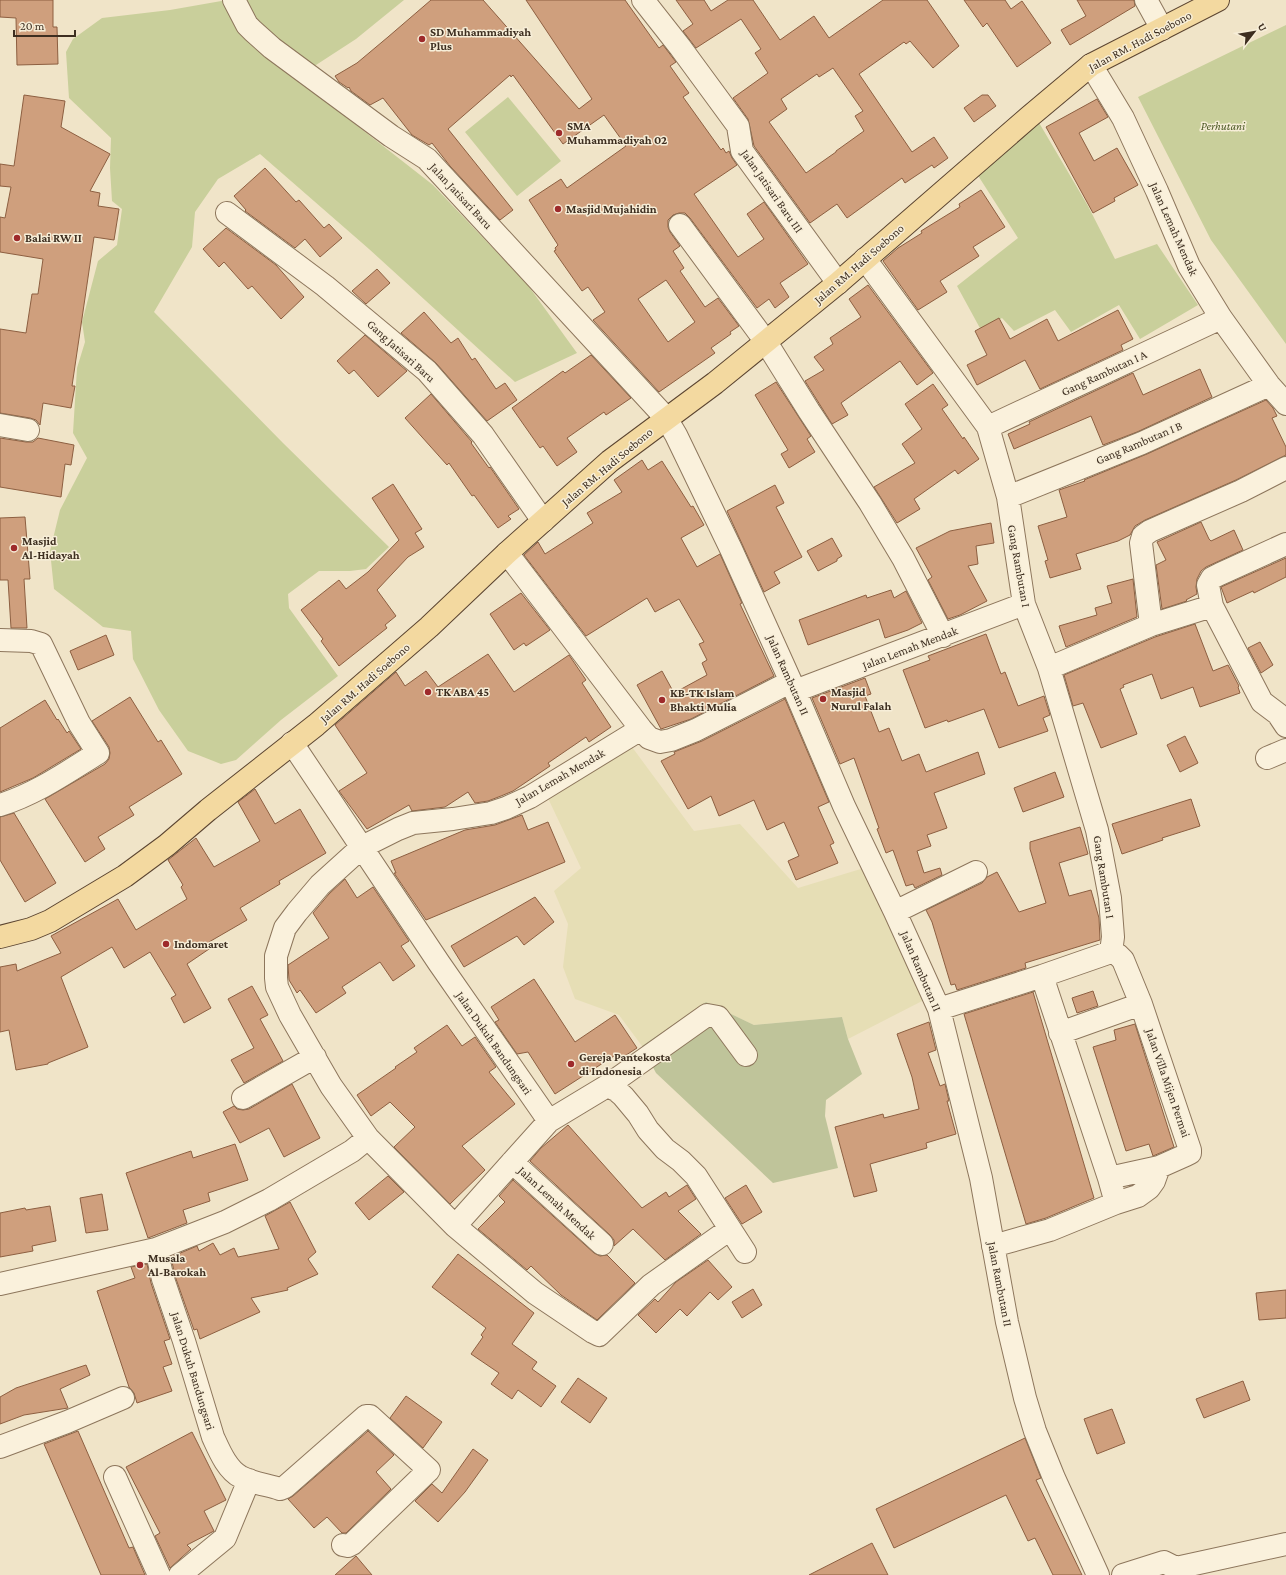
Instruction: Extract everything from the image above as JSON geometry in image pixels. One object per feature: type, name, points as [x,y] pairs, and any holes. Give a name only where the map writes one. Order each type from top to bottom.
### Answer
[{"type":"main road","name":"Jalan RM. Hadi Soebono","points":[[0,937],[31,929],[50,921],[125,876],[167,845],[208,810],[316,725],[429,627],[610,461],[715,383],[838,283],[1091,65],[1218,0]]},
{"type":"street","name":"Jalan Jatisari Baru","points":[[234,0],[247,25],[272,48],[390,136],[427,159],[666,418]]},
{"type":"street","points":[[1146,0],[1162,29]]},
{"type":"street","name":"Jalan Jatisari Baru III","points":[[645,1],[738,126],[742,151],[838,283]]},
{"type":"street","name":"Jalan Lemah Mendak","points":[[1091,65],[1123,118],[1157,191],[1189,266],[1221,318],[1269,385],[1286,404]]},
{"type":"street","name":"Gang Jatisari Baru","points":[[227,213],[325,286],[427,371],[483,435],[543,521]]},
{"type":"street","points":[[680,225],[766,342],[809,411],[870,503],[903,558],[943,636]]},
{"type":"street","name":"Gang Rambutan I","points":[[865,259],[988,427],[1008,497],[1024,604],[1049,668],[1097,830],[1110,898],[1113,936],[1111,952]]},
{"type":"street","name":"Gang Rambutan I A","points":[[988,427],[1221,318]]},
{"type":"street","name":"Gang Rambutan I B","points":[[1008,497],[1142,443],[1269,385]]},
{"type":"street","name":"Jalan Rambutan II","points":[[666,418],[690,462],[725,536],[793,687],[844,806],[895,912],[939,1009],[981,1178],[1007,1322],[1025,1398],[1035,1431],[1054,1478],[1098,1575]]},
{"type":"street","points":[[0,425],[28,430]]},
{"type":"street","points":[[1150,626],[1141,543],[1143,536],[1150,531],[1241,491],[1286,468]]},
{"type":"street","points":[[1286,544],[1212,578],[1208,585],[1212,606],[1262,702],[1278,714],[1286,726]]},
{"type":"street","name":"Jalan Lemah Mendak","points":[[507,554],[641,730],[649,738],[660,742],[671,740],[696,730],[793,687],[943,636],[1024,604]]},
{"type":"street","points":[[1049,668],[1150,626],[1212,606]]},
{"type":"street","points":[[0,640],[31,641],[41,644],[79,723],[98,753],[41,788],[0,805]]},
{"type":"street","name":"Jalan Lemah Mendak","points":[[362,847],[398,828],[413,823],[491,813],[506,808],[530,797],[641,730]]},
{"type":"street","name":"Jalan Dukuh Bandungsari","points":[[292,743],[439,962],[549,1121]]},
{"type":"street","points":[[362,847],[320,885],[285,928],[276,956],[276,978],[280,995],[290,1015],[331,1086],[368,1138],[455,1226],[535,1293],[599,1335],[651,1285],[730,1229]]},
{"type":"street","points":[[895,912],[976,872]]},
{"type":"street","points":[[939,1009],[1111,952]]},
{"type":"street","name":"Jalan Villa Mijen Permai","points":[[1110,1178],[1159,1167],[1190,1153],[1141,1004],[1123,960],[1118,955],[1111,952]]},
{"type":"street","points":[[1042,976],[1110,1178],[1116,1202]]},
{"type":"street","points":[[1060,1032],[1141,1004]]},
{"type":"street","points":[[455,1226],[549,1121],[607,1086],[707,1015],[718,1017],[746,1055]]},
{"type":"street","points":[[242,1098],[315,1058]]},
{"type":"street","points":[[607,1086],[616,1090],[623,1096],[638,1114],[648,1130],[665,1149],[681,1161],[696,1176],[745,1252]]},
{"type":"street","points":[[0,1284],[156,1249],[225,1222],[269,1200],[352,1151],[368,1138]]},
{"type":"street","name":"Jalan Lemah Mendak","points":[[512,1162],[602,1244]]},
{"type":"street","points":[[993,1246],[1050,1230],[1116,1202],[1138,1196],[1149,1188],[1154,1181],[1159,1167]]},
{"type":"street","name":"Jalan Dukuh Bandungsari","points":[[156,1249],[163,1279],[213,1437],[220,1451],[237,1475],[248,1480],[280,1488],[285,1487],[366,1416],[370,1416],[429,1470],[352,1544],[348,1546],[343,1545]]},
{"type":"street","points":[[0,1447],[67,1422],[123,1398]]},
{"type":"street","points":[[115,1477],[159,1575]]},
{"type":"street","points":[[180,1575],[225,1538],[248,1480]]},
{"type":"street","points":[[1123,1575],[1164,1562],[1185,1571],[1286,1544]]},
{"type":"shaded area","points":[[632,747],[694,831],[740,824],[798,888],[864,868],[926,999],[848,1039],[842,1017],[754,1025],[706,1002],[642,1046],[619,1015],[575,999],[563,967],[568,924],[554,891],[581,868],[546,794]]},
{"type":"green space","points":[[227,0],[404,0],[356,39],[296,78],[433,185],[527,284],[577,353],[515,382],[369,249],[260,154],[218,179],[195,212],[192,247],[154,312],[283,443],[389,547],[366,569],[350,571],[319,571],[288,594],[289,608],[338,676],[281,720],[236,760],[221,764],[188,751],[159,710],[133,659],[131,631],[103,627],[54,589],[50,551],[60,510],[87,458],[73,433],[77,368],[85,342],[82,322],[98,261],[117,245],[122,209],[112,201],[110,168],[111,138],[69,98],[66,52],[73,39],[102,18],[170,10]]},
{"type":"green space","name":"Perhutani","points":[[1286,25],[1286,344],[1211,240],[1138,97]]},
{"type":"green space","points":[[508,97],[561,161],[517,196],[465,132]]},
{"type":"green space","points":[[1038,121],[1088,206],[1115,259],[1157,244],[1198,305],[1140,339],[1119,305],[1071,332],[1055,310],[1014,331],[1002,318],[981,330],[957,286],[1018,238],[977,174]]},
{"type":"green space","points":[[706,1002],[754,1025],[842,1017],[848,1039],[862,1074],[826,1100],[825,1116],[838,1168],[773,1183],[656,1073],[642,1046]]},
{"type":"building","points":[[0,0],[53,0],[53,27],[57,27],[58,64],[17,65],[16,18],[0,17]]},
{"type":"building","points":[[431,0],[483,0],[579,109],[592,99],[526,0],[625,0],[659,48],[663,45],[676,62],[670,66],[689,93],[683,97],[721,150],[723,148],[726,153],[729,151],[737,165],[694,194],[738,257],[764,239],[747,214],[764,202],[808,264],[780,283],[789,297],[775,308],[769,299],[757,308],[690,218],[685,213],[673,215],[668,220],[668,227],[680,246],[673,251],[684,268],[680,271],[705,307],[718,298],[739,326],[730,332],[731,334],[711,348],[715,353],[659,392],[593,320],[605,312],[588,287],[582,291],[554,251],[558,245],[529,200],[561,179],[567,188],[626,146],[604,115],[563,144],[513,75],[511,77],[510,75],[448,129],[513,210],[500,220],[450,166],[432,143],[429,145],[412,135],[383,98],[370,105],[351,91],[349,87],[348,88],[339,82],[335,76],[357,63]],"holes":[[[666,280],[695,322],[668,342],[638,299]]]},
{"type":"building","points":[[676,0],[704,0],[711,11],[728,0],[753,0],[780,40],[814,16],[829,38],[883,0],[927,0],[959,46],[933,68],[910,41],[906,44],[904,42],[859,74],[912,152],[934,137],[948,158],[934,168],[932,165],[905,183],[902,178],[847,218],[837,204],[810,223],[754,146],[748,119],[733,98],[768,73],[755,53],[761,49],[741,19],[696,48],[683,31],[693,24]],"holes":[[[833,68],[863,111],[855,116],[864,131],[806,173],[769,122],[787,109],[781,99],[817,74],[819,77]]]},
{"type":"building","points":[[964,0],[1005,0],[1011,9],[1022,1],[1051,43],[1017,67],[987,23],[983,27]]},
{"type":"building","points":[[1077,0],[1134,0],[1135,6],[1070,45],[1061,30],[1086,16]]},
{"type":"building","points":[[24,95],[65,101],[61,127],[110,154],[90,191],[100,193],[98,206],[119,209],[114,240],[94,237],[72,386],[75,386],[71,408],[43,403],[40,425],[36,420],[30,418],[0,413],[0,329],[26,333],[32,294],[38,294],[43,259],[0,252],[0,217],[5,218],[11,187],[0,186],[0,164],[14,166]]},
{"type":"building","points":[[982,95],[988,95],[996,106],[974,122],[964,108]]},
{"type":"building","points":[[1097,99],[1108,117],[1079,133],[1094,161],[1117,148],[1138,185],[1114,198],[1115,201],[1093,213],[1046,127]]},
{"type":"building","points":[[265,168],[296,202],[299,200],[324,228],[329,224],[342,238],[320,257],[305,239],[295,248],[245,211],[246,210],[234,196]]},
{"type":"building","points":[[981,190],[1005,227],[973,247],[979,256],[940,281],[947,292],[918,310],[883,261],[898,248],[922,233],[921,231],[960,207],[959,204]]},
{"type":"building","points":[[226,228],[276,265],[304,297],[281,319],[252,286],[248,289],[224,262],[219,267],[203,249]]},
{"type":"building","points":[[377,269],[390,283],[366,304],[352,291]]},
{"type":"building","points":[[868,285],[933,373],[917,385],[900,361],[841,403],[848,415],[832,424],[805,381],[824,370],[814,357],[833,344],[830,338],[861,317],[849,299]]},
{"type":"building","points":[[1118,310],[1133,339],[1121,345],[1123,350],[1040,389],[1025,360],[977,385],[967,365],[987,355],[975,331],[999,318],[1010,339],[1047,319],[1058,341]]},
{"type":"building","points":[[424,312],[451,343],[458,338],[472,360],[475,358],[496,389],[505,383],[517,400],[487,421],[436,363],[401,333]]},
{"type":"building","points":[[365,335],[407,371],[378,397],[354,370],[349,374],[337,361]]},
{"type":"building","points":[[591,355],[631,398],[606,415],[604,412],[567,438],[577,452],[557,466],[543,446],[540,448],[512,408],[563,371],[565,373]]},
{"type":"building","points":[[1200,369],[1212,397],[1137,432],[1103,445],[1091,416],[1014,449],[1008,434],[1030,424],[1029,422],[1133,373],[1143,395]]},
{"type":"building","points":[[776,382],[811,436],[807,439],[815,452],[789,468],[781,454],[788,450],[755,395]]},
{"type":"building","points":[[933,384],[948,405],[942,409],[979,459],[958,474],[955,470],[914,499],[920,509],[897,523],[874,487],[915,463],[902,444],[922,429],[905,404]]},
{"type":"building","points":[[431,394],[472,442],[471,443],[489,468],[490,467],[519,509],[508,516],[511,519],[498,528],[474,495],[472,496],[449,463],[447,465],[405,418]]},
{"type":"building","points":[[1266,400],[1273,408],[1277,416],[1272,418],[1286,447],[1286,455],[1236,480],[1145,520],[1135,526],[1130,535],[1118,541],[1076,554],[1081,569],[1050,578],[1045,561],[1048,560],[1038,526],[1067,517],[1059,490],[1085,481],[1084,480],[1147,454]]},
{"type":"building","points":[[0,438],[33,442],[38,438],[74,445],[71,465],[65,464],[61,497],[0,487]]},
{"type":"building","points":[[642,460],[648,470],[662,461],[691,507],[693,506],[704,525],[681,538],[697,567],[720,554],[742,603],[740,604],[774,676],[691,719],[661,729],[637,685],[662,671],[674,693],[707,675],[702,663],[707,660],[699,644],[704,642],[679,599],[655,612],[647,598],[586,636],[524,555],[538,542],[545,554],[593,523],[587,513],[622,492],[614,480]]},
{"type":"building","points":[[393,484],[422,529],[415,533],[424,547],[408,557],[377,590],[396,616],[385,625],[387,628],[339,666],[321,641],[323,639],[301,610],[339,580],[346,589],[368,572],[399,540],[372,498]]},
{"type":"building","points":[[775,485],[784,503],[776,507],[802,557],[774,572],[780,583],[764,592],[727,511]]},
{"type":"building","name":"Masjid Al-Hidayah","points":[[25,517],[30,579],[24,579],[27,628],[11,628],[8,580],[0,580],[0,518]]},
{"type":"building","points":[[1201,522],[1211,541],[1234,530],[1243,550],[1206,567],[1201,571],[1197,579],[1197,594],[1186,600],[1187,601],[1162,609],[1156,565],[1166,560],[1157,542]]},
{"type":"building","points":[[991,523],[994,543],[976,546],[978,564],[968,566],[987,601],[960,615],[948,619],[928,580],[932,577],[916,548],[950,531]]},
{"type":"building","points":[[832,538],[842,556],[837,559],[837,561],[818,571],[807,551]]},
{"type":"building","points":[[1286,558],[1286,577],[1254,593],[1253,591],[1227,603],[1221,587]]},
{"type":"building","points":[[1133,579],[1137,617],[1066,647],[1059,626],[1097,615],[1095,608],[1112,603],[1107,586]]},
{"type":"building","points":[[891,590],[894,598],[906,591],[922,623],[908,630],[885,638],[879,619],[808,645],[799,620],[866,595],[867,598]]},
{"type":"building","points":[[521,593],[550,630],[526,646],[524,643],[514,650],[490,614]]},
{"type":"building","points":[[1195,624],[1213,671],[1228,665],[1239,686],[1240,693],[1200,707],[1193,687],[1161,699],[1152,674],[1123,685],[1124,687],[1120,689],[1137,734],[1101,748],[1083,703],[1073,706],[1064,675],[1155,637]]},
{"type":"building","points":[[986,634],[1001,674],[1005,672],[1018,706],[1044,696],[1050,715],[1043,718],[1048,731],[999,748],[984,709],[948,722],[947,720],[925,728],[903,670],[930,660],[928,656]]},
{"type":"building","points":[[106,635],[114,655],[78,670],[70,651]]},
{"type":"building","points":[[1260,642],[1273,665],[1261,673],[1248,648]]},
{"type":"building","points":[[488,654],[514,692],[569,655],[586,680],[582,683],[611,727],[589,742],[586,737],[548,763],[550,766],[513,791],[488,801],[475,803],[468,792],[445,807],[412,811],[409,805],[367,829],[339,791],[367,773],[335,725],[396,672],[405,686],[426,671],[438,687]]},
{"type":"building","points":[[865,678],[871,694],[865,696],[879,732],[889,728],[902,761],[919,754],[926,772],[978,752],[985,774],[934,793],[947,828],[927,835],[931,846],[917,851],[924,873],[940,868],[942,875],[915,888],[913,884],[906,886],[893,850],[886,853],[877,829],[879,828],[854,758],[840,764],[812,698]]},
{"type":"building","points":[[130,697],[158,742],[161,740],[182,774],[129,807],[134,815],[98,837],[105,849],[85,862],[45,799],[105,764],[109,759],[109,747],[92,721]]},
{"type":"building","points":[[785,699],[829,802],[818,807],[834,843],[830,845],[838,863],[796,880],[788,861],[799,856],[784,822],[767,830],[754,800],[719,816],[711,796],[688,809],[661,761],[675,754],[674,752],[702,741]]},
{"type":"building","points":[[45,700],[57,720],[58,719],[67,733],[69,731],[81,749],[33,778],[0,792],[0,728]]},
{"type":"building","points":[[1185,736],[1198,763],[1180,772],[1167,745]]},
{"type":"building","points":[[1055,772],[1064,797],[1023,812],[1014,788]]},
{"type":"building","points":[[255,789],[275,824],[300,809],[326,853],[279,881],[280,884],[240,908],[247,920],[209,942],[212,947],[187,964],[211,1008],[184,1023],[171,998],[176,995],[150,952],[124,968],[112,947],[61,977],[88,1047],[48,1064],[16,1070],[9,1030],[0,1032],[0,967],[16,964],[17,971],[61,953],[51,936],[118,899],[136,930],[187,899],[181,887],[183,885],[168,860],[196,838],[214,867],[260,841],[238,802]]},
{"type":"building","points":[[1191,799],[1200,826],[1162,838],[1163,840],[1122,854],[1112,824]]},
{"type":"building","points":[[14,813],[56,883],[25,902],[0,860],[0,817]]},
{"type":"building","points":[[522,815],[528,830],[548,822],[565,862],[426,920],[394,873],[396,873],[391,861],[465,830],[495,825]]},
{"type":"building","points":[[1080,827],[1088,854],[1059,863],[1069,896],[1091,890],[1099,918],[1100,940],[1025,963],[1026,968],[957,990],[955,984],[951,985],[932,922],[926,910],[982,883],[987,877],[997,872],[1019,912],[1046,903],[1030,849],[1030,842]]},
{"type":"building","points":[[345,879],[357,898],[373,887],[409,941],[401,946],[415,966],[393,981],[380,962],[342,987],[346,993],[316,1013],[300,990],[297,993],[289,980],[288,965],[329,938],[313,913],[329,894]]},
{"type":"building","points":[[535,897],[554,922],[524,945],[517,936],[464,967],[451,946]]},
{"type":"building","points":[[534,979],[575,1042],[615,1015],[637,1048],[620,1059],[617,1054],[555,1094],[528,1052],[517,1054],[495,1022],[499,1020],[491,1007]]},
{"type":"building","points":[[252,986],[268,1015],[260,1019],[283,1061],[244,1083],[231,1060],[254,1048],[228,999]]},
{"type":"building","points":[[1093,991],[1098,1006],[1077,1013],[1072,998]]},
{"type":"building","points":[[1033,992],[1094,1198],[1046,1218],[1026,1224],[964,1014]]},
{"type":"building","points":[[929,1022],[936,1050],[928,1053],[940,1086],[945,1084],[949,1101],[947,1101],[956,1134],[926,1143],[927,1148],[870,1164],[877,1191],[854,1197],[835,1127],[883,1114],[884,1118],[919,1109],[912,1077],[897,1034]]},
{"type":"building","points":[[1135,1024],[1174,1147],[1153,1156],[1149,1144],[1126,1151],[1093,1047],[1116,1040],[1114,1030]]},
{"type":"building","points":[[447,1025],[462,1046],[475,1037],[496,1067],[489,1072],[515,1104],[462,1146],[485,1170],[450,1204],[394,1147],[415,1127],[390,1102],[371,1116],[357,1095],[417,1052],[414,1048]]},
{"type":"building","points":[[292,1084],[320,1138],[284,1157],[269,1128],[240,1143],[223,1112],[234,1106],[237,1109],[249,1109]]},
{"type":"building","points":[[568,1125],[642,1208],[666,1192],[669,1197],[687,1185],[696,1199],[678,1211],[701,1234],[665,1260],[633,1229],[614,1246],[614,1240],[610,1235],[530,1161],[541,1148]]},
{"type":"building","points":[[235,1144],[248,1180],[208,1193],[210,1201],[183,1210],[187,1223],[148,1238],[126,1173],[191,1151],[193,1158]]},
{"type":"building","points":[[388,1176],[404,1192],[369,1220],[355,1203]]},
{"type":"building","points":[[513,1180],[594,1253],[600,1256],[607,1255],[635,1283],[597,1320],[561,1295],[531,1266],[527,1270],[478,1229],[505,1202],[499,1196]]},
{"type":"building","points":[[746,1185],[762,1212],[742,1224],[725,1198]]},
{"type":"building","points":[[102,1194],[108,1230],[86,1233],[80,1198]]},
{"type":"building","points":[[290,1202],[316,1252],[308,1259],[318,1274],[287,1288],[288,1290],[251,1298],[260,1312],[200,1339],[197,1329],[194,1330],[175,1276],[171,1257],[197,1246],[199,1251],[213,1243],[220,1255],[234,1248],[238,1257],[279,1249],[265,1216]]},
{"type":"building","points":[[50,1206],[56,1241],[32,1246],[33,1251],[0,1257],[0,1213],[25,1208],[26,1210]]},
{"type":"building","points":[[458,1254],[534,1313],[512,1344],[537,1362],[532,1369],[556,1386],[541,1407],[518,1390],[512,1399],[491,1384],[499,1373],[471,1354],[483,1337],[481,1335],[486,1328],[432,1287]]},
{"type":"building","points":[[708,1260],[732,1287],[718,1300],[710,1292],[687,1316],[680,1309],[656,1333],[638,1315],[655,1299],[658,1302],[676,1282]]},
{"type":"building","points":[[147,1264],[151,1283],[170,1339],[164,1341],[172,1364],[163,1367],[172,1391],[137,1403],[134,1393],[129,1387],[97,1291],[135,1278],[131,1267]]},
{"type":"building","points":[[753,1289],[762,1305],[742,1318],[732,1302]]},
{"type":"building","points":[[1286,1290],[1286,1318],[1259,1320],[1256,1293]]},
{"type":"building","points":[[86,1365],[90,1375],[60,1389],[68,1408],[24,1415],[0,1424],[0,1397],[16,1388]]},
{"type":"building","points":[[578,1378],[607,1398],[590,1423],[561,1402]]},
{"type":"building","points":[[1243,1381],[1250,1400],[1204,1418],[1196,1399]]},
{"type":"building","points":[[406,1396],[442,1422],[423,1448],[390,1418]]},
{"type":"building","points":[[1112,1409],[1125,1443],[1097,1454],[1084,1419]]},
{"type":"building","points":[[78,1431],[129,1548],[133,1547],[145,1575],[101,1575],[44,1444]]},
{"type":"building","points":[[368,1431],[394,1455],[376,1472],[391,1489],[346,1533],[342,1533],[327,1517],[314,1528],[288,1499]]},
{"type":"building","points":[[192,1432],[226,1500],[204,1511],[214,1531],[187,1545],[191,1549],[170,1568],[155,1536],[160,1533],[126,1467]]},
{"type":"building","points":[[1025,1438],[1041,1478],[1036,1480],[1082,1575],[1053,1575],[1035,1538],[1028,1541],[1006,1495],[894,1548],[876,1509]]},
{"type":"building","points":[[473,1449],[488,1460],[465,1492],[438,1522],[415,1501],[432,1484],[442,1493]]},
{"type":"building","points":[[872,1543],[888,1575],[809,1575]]},
{"type":"building","points":[[356,1556],[372,1575],[335,1575]]},
{"type":"place","name":"SD Muhammadiyah Plus","points":[[422,39]]},
{"type":"place","name":"SMA Muhammadiyah 02","points":[[559,133]]},
{"type":"place","name":"Masjid Mujahidin","points":[[558,209]]},
{"type":"place","name":"Balai RW II","points":[[17,238]]},
{"type":"place","name":"Masjid Al-Hidayah","points":[[14,548]]},
{"type":"place","name":"TK ABA 45","points":[[428,692]]},
{"type":"place","name":"Masjid Nurul Falah","points":[[823,699]]},
{"type":"place","name":"KB-TK Islam Bhakti Mulia","points":[[662,700]]},
{"type":"place","name":"Indomaret","points":[[166,944]]},
{"type":"place","name":"Gereja Pantekosta di Indonesia","points":[[571,1064]]},
{"type":"place","name":"Musala Al-Barokah","points":[[140,1265]]}]
